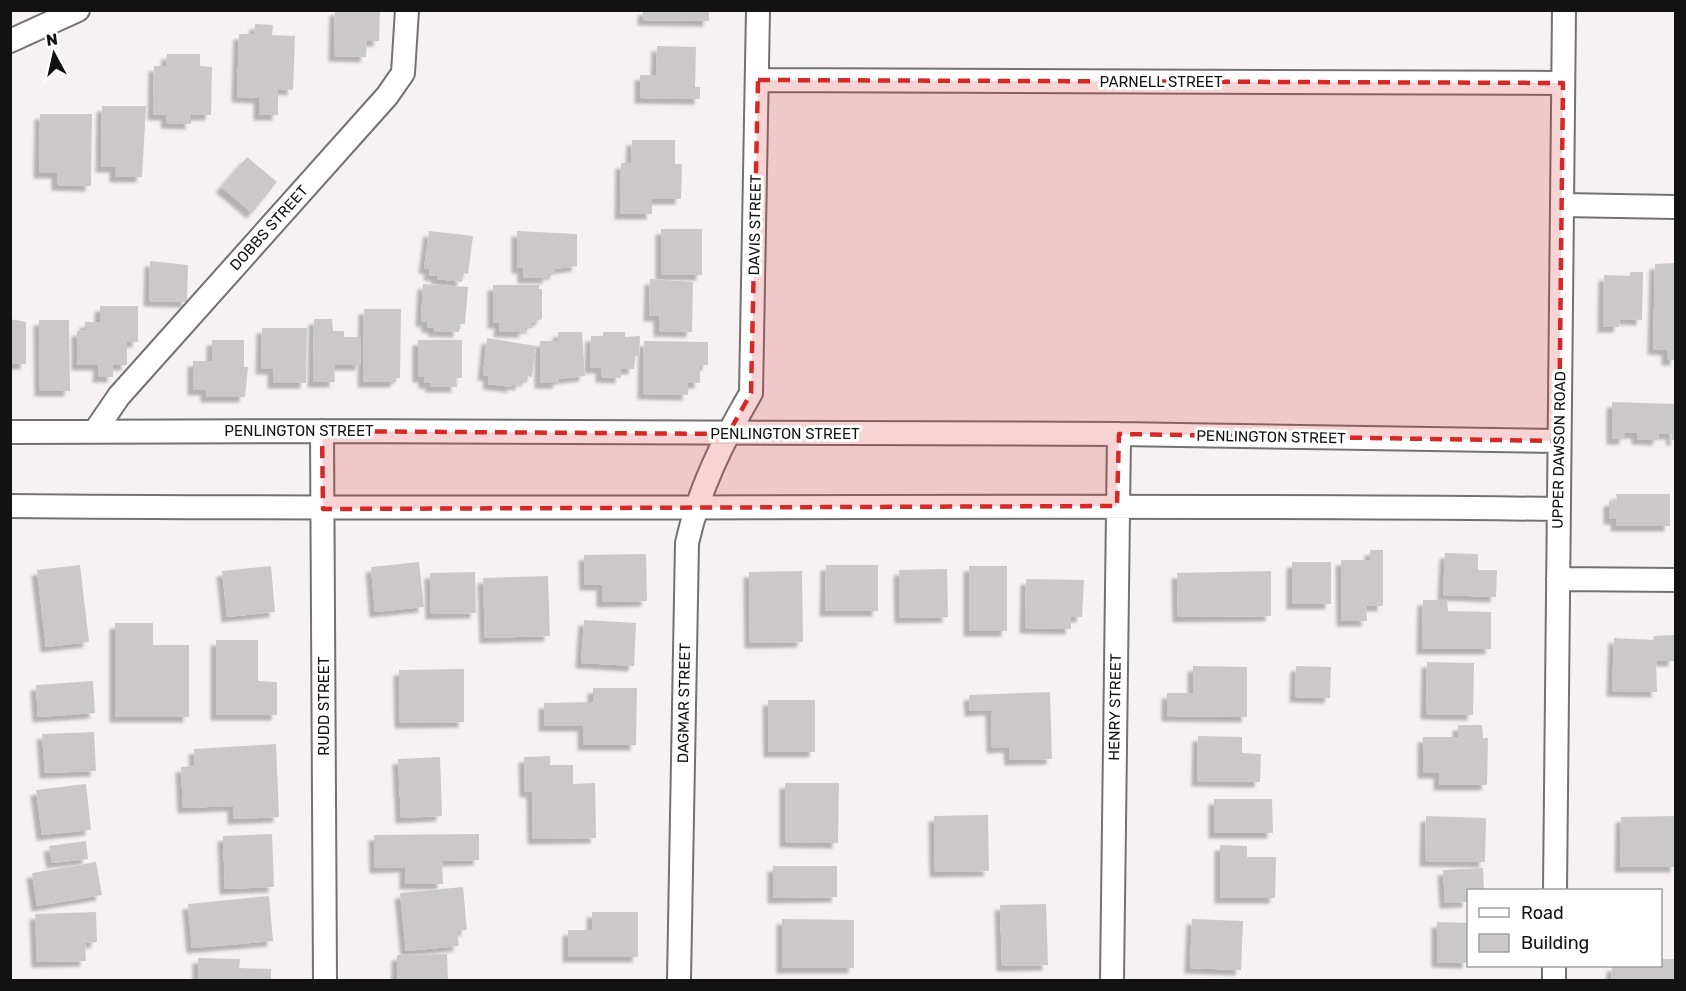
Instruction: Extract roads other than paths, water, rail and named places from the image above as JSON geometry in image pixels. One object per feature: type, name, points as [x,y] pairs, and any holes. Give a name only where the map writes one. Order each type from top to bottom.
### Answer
[{"type":"street","points":[[10,41],[33,21],[78,10]]},
{"type":"street","name":"DOBBS STREET","points":[[95,431],[119,396],[387,96],[403,72],[407,10]]},
{"type":"street","name":"DAVIS STREET","points":[[728,434],[751,393],[758,10]]},
{"type":"street","name":"UPPER DAWSON ROAD","points":[[1555,889],[1564,10]]},
{"type":"street","name":"PARNELL STREET","points":[[758,80],[1563,83]]},
{"type":"street","points":[[1562,205],[1676,207]]},
{"type":"street","name":"PENLINGTON STREET","points":[[10,432],[322,430],[728,434],[1119,434],[1559,441]]},
{"type":"street","name":"RUDD STREET","points":[[322,430],[325,981]]},
{"type":"street","name":"DAGMAR STREET","points":[[679,981],[687,543],[695,507],[728,434]]},
{"type":"street","name":"HENRY STREET","points":[[1112,981],[1119,434]]},
{"type":"street","points":[[10,506],[323,509],[1117,506],[1558,508]]},
{"type":"street","points":[[1558,579],[1676,580]]}]
